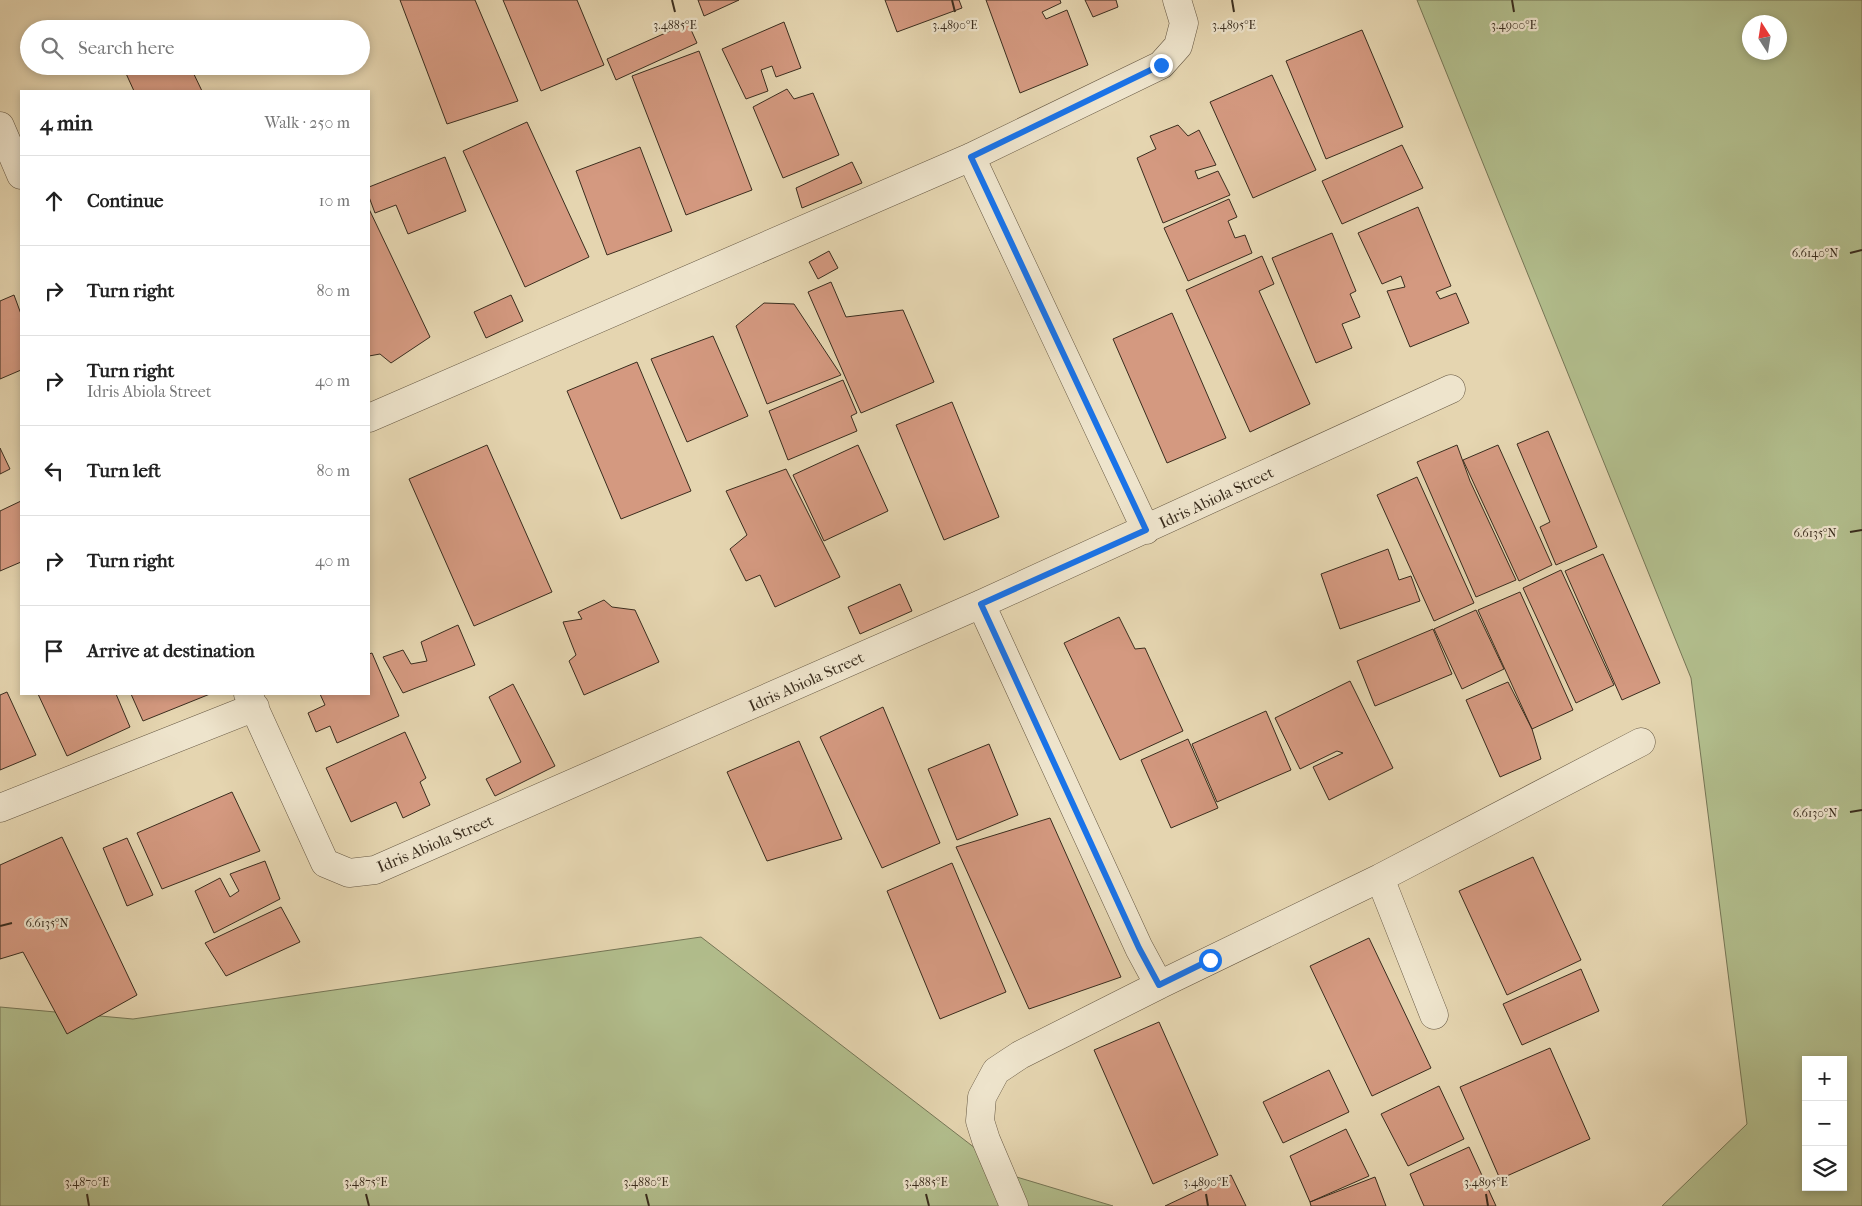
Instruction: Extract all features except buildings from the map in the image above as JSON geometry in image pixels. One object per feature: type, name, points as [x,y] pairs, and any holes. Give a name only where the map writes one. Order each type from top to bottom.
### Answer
[{"type":"street","points":[[370,418],[971,157],[1161,65],[1178,46],[1184,23],[1176,0]]},
{"type":"street","points":[[0,126],[20,173]]},
{"type":"street","points":[[971,157],[1146,530]]},
{"type":"street","name":"Idris Abiola Street","points":[[252,701],[325,863],[349,873],[375,870],[981,604],[1451,389]]},
{"type":"street","points":[[981,604],[1139,948],[1159,985]]},
{"type":"street","points":[[0,808],[252,701]]},
{"type":"street","points":[[1014,1206],[980,1121],[982,1098],[996,1071],[1020,1055],[1380,878],[1641,742]]},
{"type":"street","points":[[1380,878],[1434,1015]]},
{"type":"green space","points":[[1417,0],[1862,0],[1862,1206],[1662,1206],[1747,1124],[1691,678]]},
{"type":"green space","points":[[701,937],[1010,1175],[1113,1206],[0,1206],[0,1007],[133,1019]]},
{"type":"route","points":[[1161,65],[971,157],[1146,530],[981,604],[1139,948],[1159,985],[1210,960]]}]
